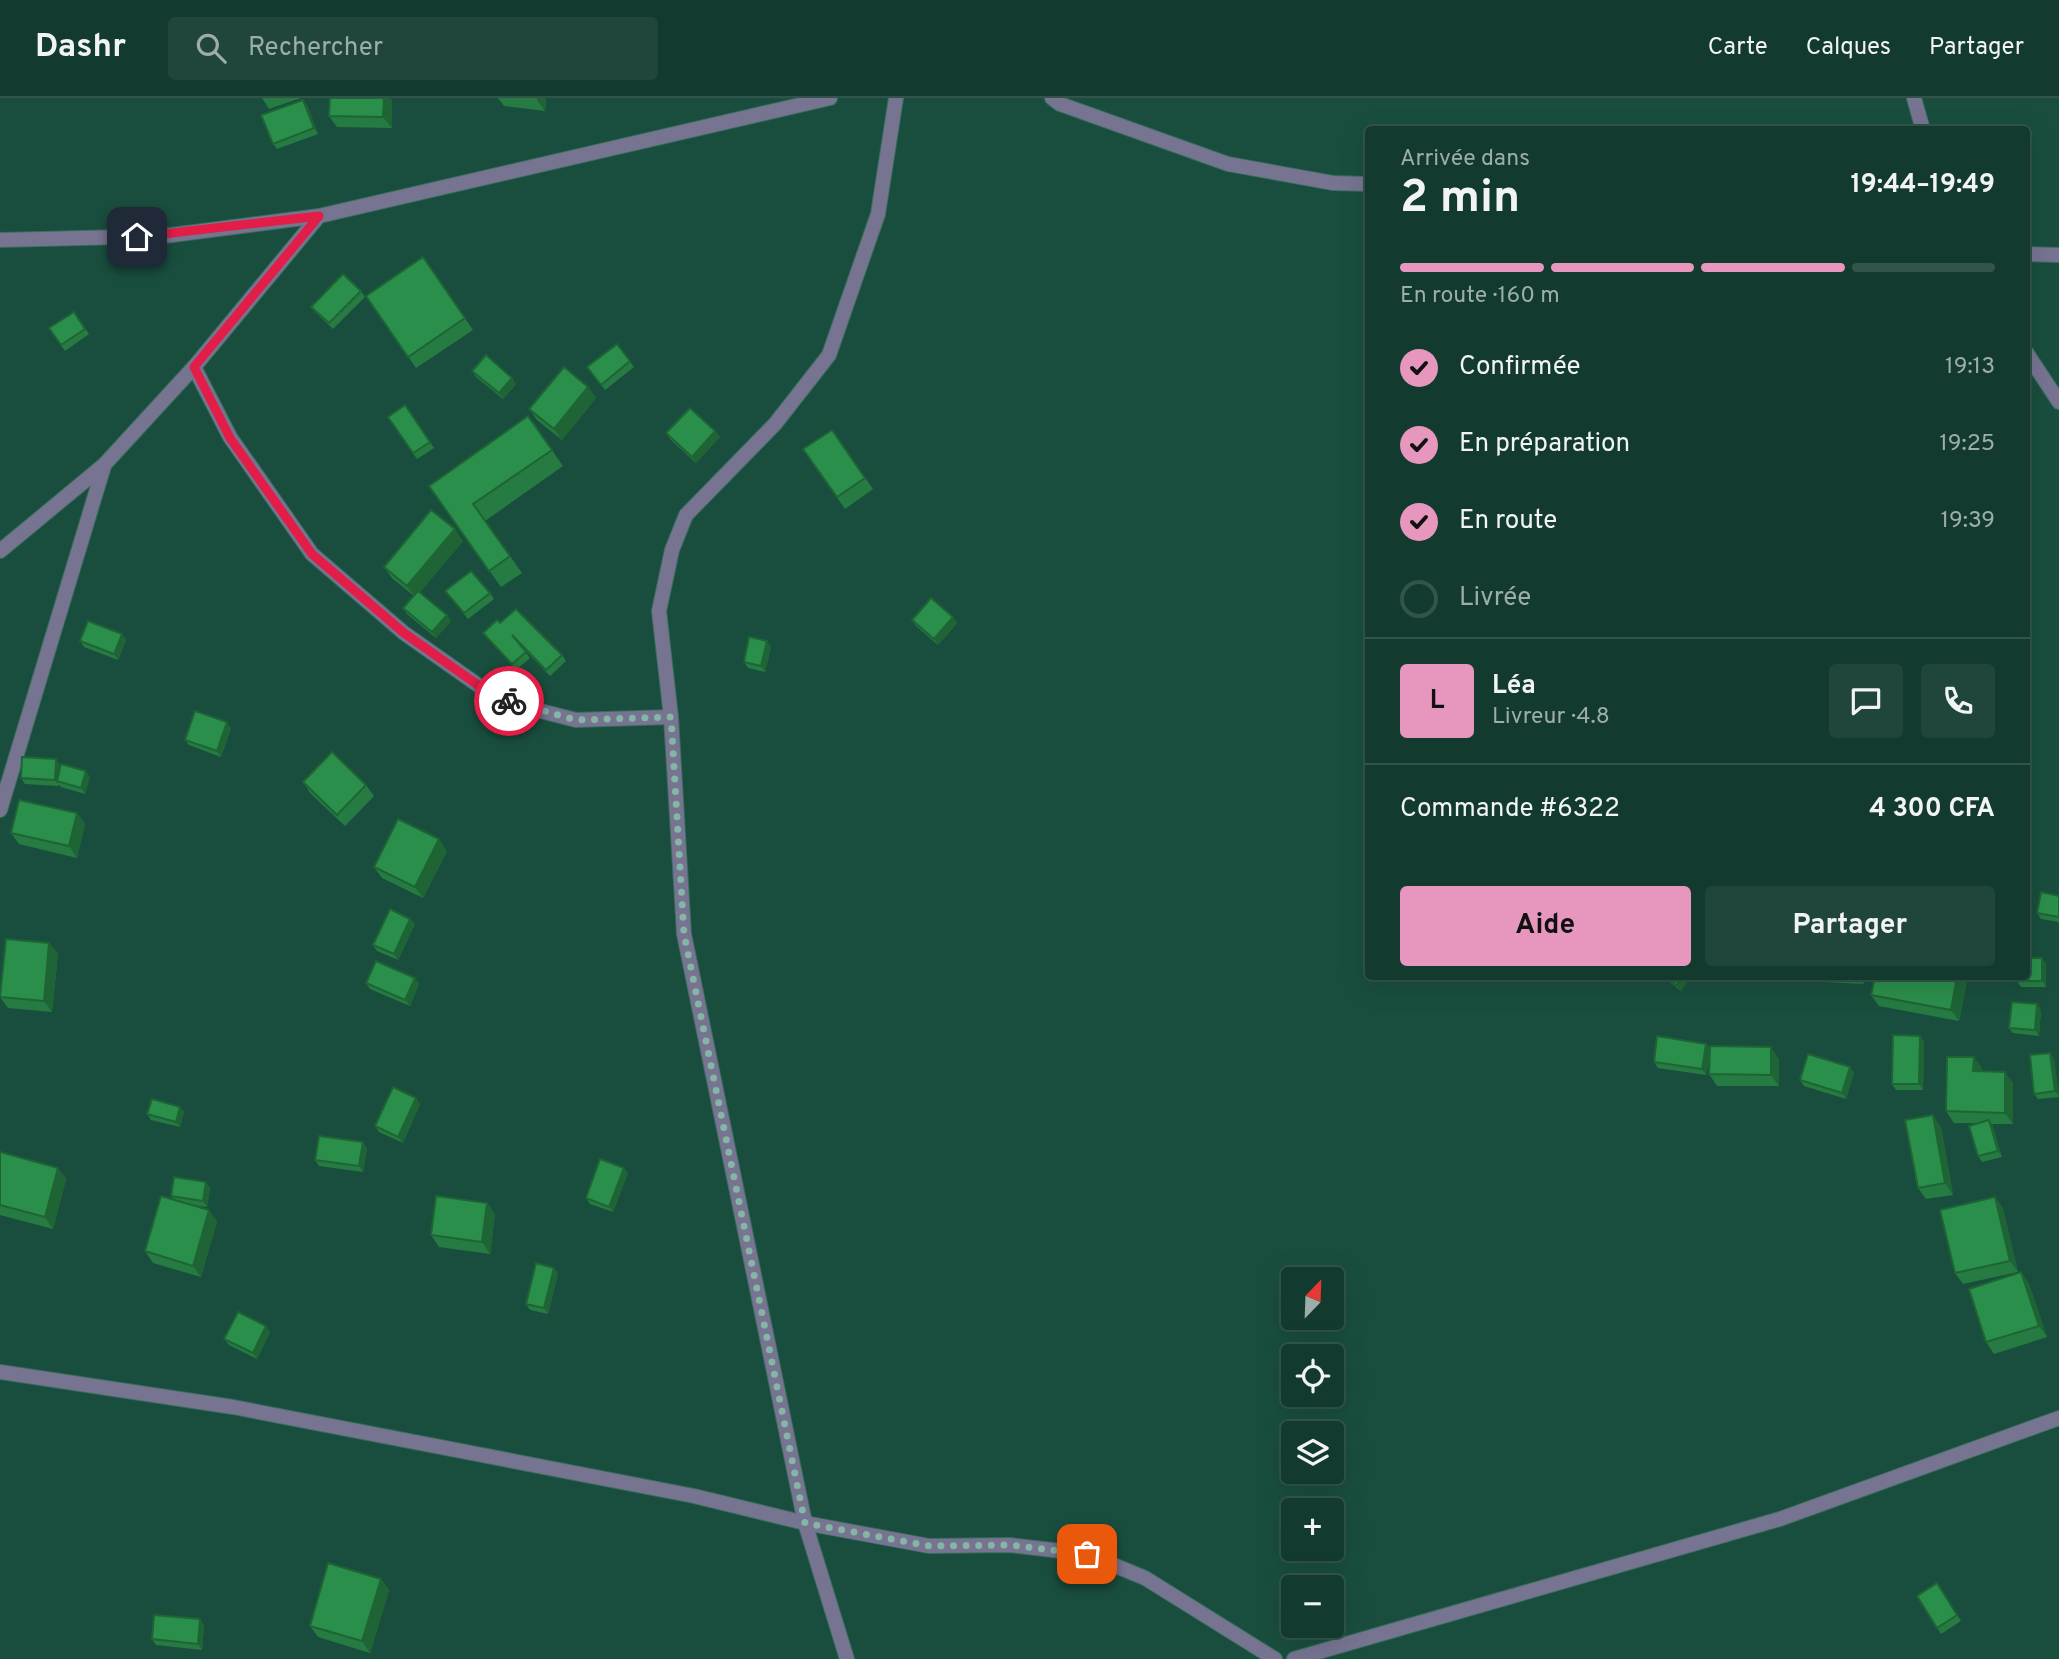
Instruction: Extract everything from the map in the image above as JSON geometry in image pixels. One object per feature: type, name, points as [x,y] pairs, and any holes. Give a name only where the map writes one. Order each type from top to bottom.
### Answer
[{"type":"street","points":[[0,240],[164,236],[319,216],[830,98]]},
{"type":"street","points":[[847,1659],[805,1523],[684,934],[671,717],[659,611],[672,550],[687,515],[775,424],[829,355],[878,214],[896,98]]},
{"type":"street","points":[[1052,98],[1060,104],[1228,164],[1333,183],[1365,184]]},
{"type":"street","points":[[1914,98],[1922,126]]},
{"type":"street","points":[[0,551],[104,465],[194,367],[319,216]]},
{"type":"street","points":[[2030,254],[2059,254]]},
{"type":"street","points":[[2030,358],[2059,402]]},
{"type":"street","points":[[194,367],[230,438],[312,554],[404,633],[485,690],[529,708],[576,720],[671,717]]},
{"type":"street","points":[[0,810],[104,465]]},
{"type":"street","points":[[0,1372],[233,1407],[694,1496],[805,1523],[929,1546],[1010,1545],[1087,1554],[1145,1578],[1275,1659]]},
{"type":"street","points":[[1294,1659],[1780,1520],[2059,1418]]},
{"type":"building","points":[[330,98],[384,98],[383,117],[329,116]]},
{"type":"building","points":[[303,100],[314,128],[273,144],[261,115]]},
{"type":"building","points":[[423,257],[465,318],[408,357],[366,296]]},
{"type":"building","points":[[343,274],[361,291],[329,323],[311,307]]},
{"type":"building","points":[[74,312],[85,329],[61,345],[49,328]]},
{"type":"building","points":[[617,344],[630,361],[601,385],[587,367]]},
{"type":"building","points":[[486,355],[512,378],[499,393],[472,371]]},
{"type":"building","points":[[564,367],[588,387],[554,429],[529,409]]},
{"type":"building","points":[[405,405],[430,442],[413,453],[388,417]]},
{"type":"building","points":[[690,408],[715,431],[692,457],[666,433]]},
{"type":"building","points":[[528,416],[552,450],[473,504],[510,556],[489,571],[429,486]]},
{"type":"building","points":[[832,430],[865,478],[837,497],[803,449]]},
{"type":"building","points":[[431,510],[455,529],[407,586],[384,567]]},
{"type":"building","points":[[471,571],[490,593],[464,613],[445,591]]},
{"type":"building","points":[[418,591],[447,615],[432,632],[403,608]]},
{"type":"building","points":[[931,598],[953,617],[934,639],[912,620]]},
{"type":"building","points":[[516,609],[562,655],[546,670],[512,635],[526,652],[512,664],[483,633],[497,620],[500,623]]},
{"type":"building","points":[[88,621],[122,634],[114,654],[80,641]]},
{"type":"building","points":[[749,637],[767,641],[761,666],[744,662]]},
{"type":"building","points":[[195,711],[227,722],[217,751],[185,740]]},
{"type":"building","points":[[332,752],[366,785],[337,815],[303,782]]},
{"type":"building","points":[[22,757],[56,759],[55,780],[21,778]]},
{"type":"building","points":[[61,764],[86,771],[81,788],[57,781]]},
{"type":"building","points":[[19,800],[77,813],[69,846],[11,833]]},
{"type":"building","points":[[398,819],[439,839],[415,887],[374,867]]},
{"type":"building","points":[[2041,892],[2059,896],[2059,917],[2037,913]]},
{"type":"building","points":[[390,909],[410,919],[394,954],[373,945]]},
{"type":"building","points":[[6,939],[49,943],[44,1001],[0,997]]},
{"type":"building","points":[[2030,958],[2042,958],[2042,981],[2017,981],[2030,980]]},
{"type":"building","points":[[376,961],[415,978],[405,1000],[366,983]]},
{"type":"building","points":[[1874,980],[1956,980],[1951,1010],[1871,995]]},
{"type":"building","points":[[2012,1002],[2037,1004],[2035,1030],[2009,1028]]},
{"type":"building","points":[[1893,1035],[1920,1036],[1919,1084],[1892,1084]]},
{"type":"building","points":[[1657,1036],[1706,1044],[1702,1069],[1654,1062]]},
{"type":"building","points":[[1710,1046],[1771,1047],[1771,1075],[1709,1074]]},
{"type":"building","points":[[2050,1053],[2055,1091],[2034,1094],[2030,1055]]},
{"type":"building","points":[[1808,1054],[1850,1067],[1842,1093],[1800,1080]]},
{"type":"building","points":[[1947,1057],[1974,1057],[1973,1071],[2005,1072],[2005,1113],[1946,1111]]},
{"type":"building","points":[[393,1087],[416,1098],[398,1137],[375,1126]]},
{"type":"building","points":[[152,1099],[180,1107],[176,1122],[147,1114]]},
{"type":"building","points":[[1933,1115],[1945,1183],[1918,1188],[1905,1120]]},
{"type":"building","points":[[1989,1120],[1998,1151],[1978,1156],[1969,1126]]},
{"type":"building","points":[[319,1136],[363,1142],[359,1166],[315,1160]]},
{"type":"building","points":[[0,1152],[58,1168],[45,1217],[0,1205]]},
{"type":"building","points":[[600,1159],[624,1168],[609,1207],[586,1198]]},
{"type":"building","points":[[174,1177],[206,1182],[203,1201],[171,1196]]},
{"type":"building","points":[[161,1196],[209,1210],[193,1266],[145,1251]]},
{"type":"building","points":[[436,1196],[487,1203],[482,1242],[431,1235]]},
{"type":"building","points":[[1995,1197],[2010,1261],[1955,1273],[1940,1210]]},
{"type":"building","points":[[536,1263],[554,1268],[544,1308],[526,1304]]},
{"type":"building","points":[[2021,1272],[2039,1326],[1986,1342],[1969,1289]]},
{"type":"building","points":[[238,1312],[266,1326],[253,1353],[224,1339]]},
{"type":"building","points":[[328,1563],[381,1579],[362,1641],[310,1626]]},
{"type":"building","points":[[1937,1583],[1957,1615],[1937,1628],[1917,1596]]},
{"type":"building","points":[[154,1615],[200,1619],[198,1644],[152,1639]]},
{"type":"way so far","points":[[509,701],[576,720],[671,717],[684,934],[805,1523],[929,1546],[1010,1545],[1087,1554]]},
{"type":"route","points":[[137,237],[164,236],[319,216],[194,367],[230,438],[312,554],[404,633],[485,690],[509,701]]}]
